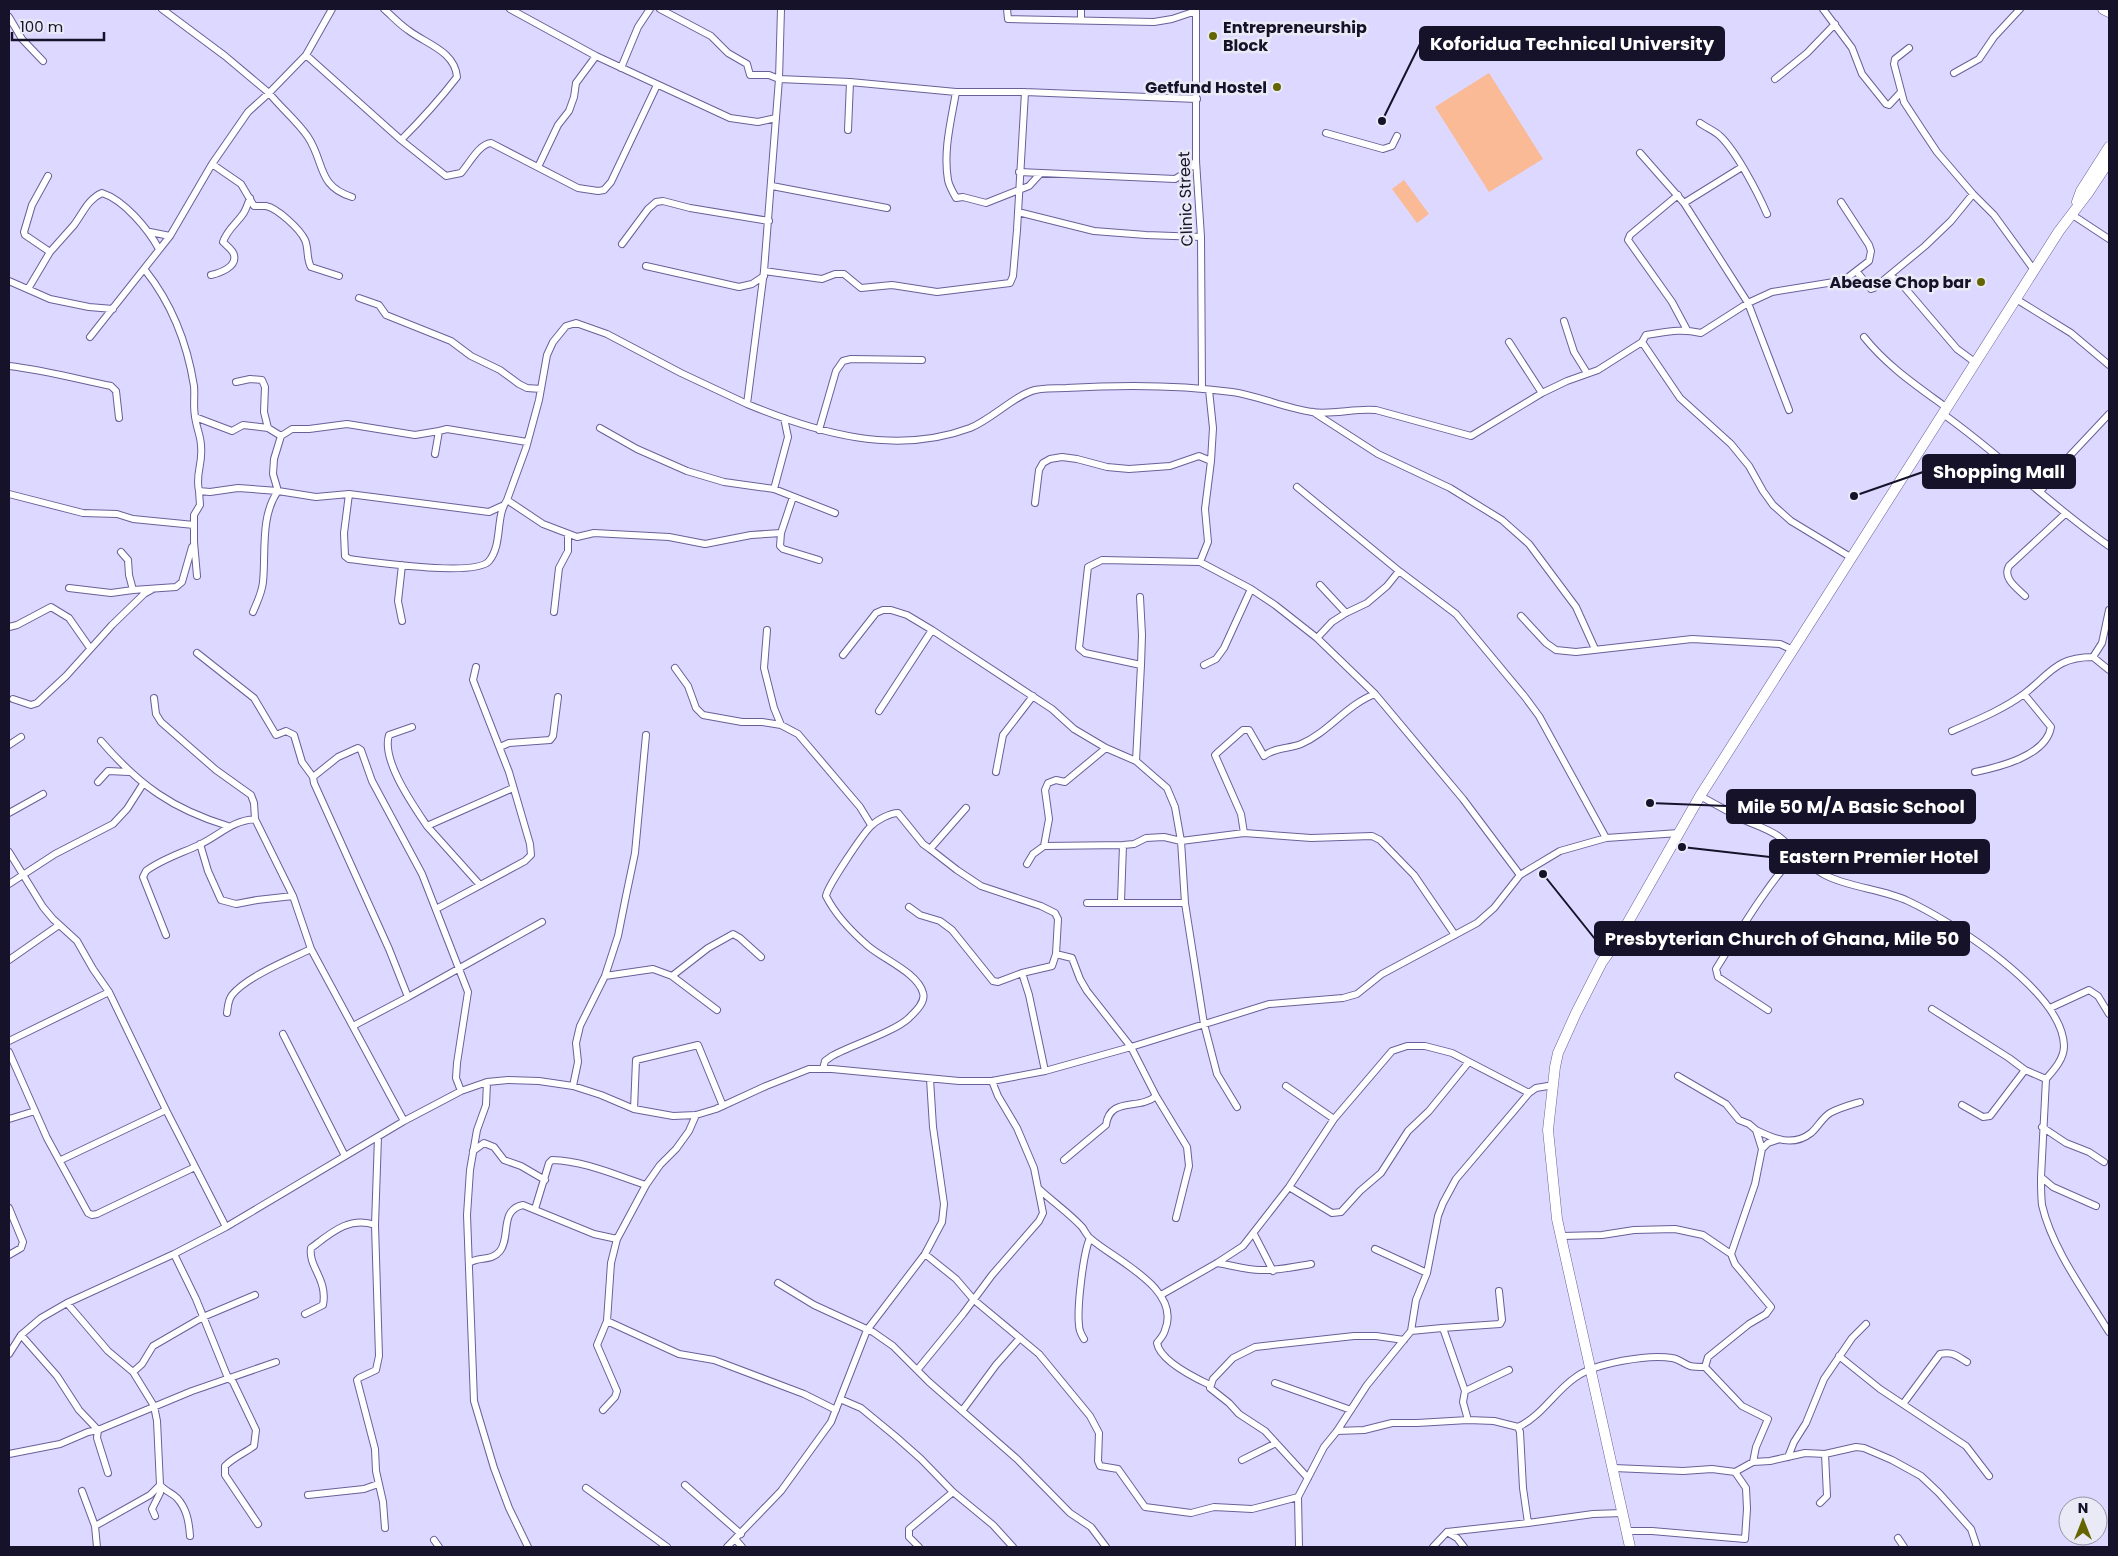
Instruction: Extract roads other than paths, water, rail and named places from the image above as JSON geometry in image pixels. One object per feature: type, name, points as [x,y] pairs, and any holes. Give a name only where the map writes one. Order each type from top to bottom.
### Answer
[{"type":"highway","points":[[2103,9],[2109,12]]},
{"type":"highway","points":[[2072,213],[2081,191],[2109,146]]},
{"type":"highway","points":[[1630,1547],[1556,1210],[1548,1130],[1554,1085],[1554,1067],[1558,1053],[1602,962],[1619,938],[1700,796],[2034,270],[2072,213],[2108,167]]},
{"type":"street","points":[[162,9],[225,56],[269,93],[307,136],[331,186],[339,193],[352,197]]},
{"type":"street","points":[[90,337],[145,270],[170,236],[212,164],[230,141],[248,112],[306,55],[332,9]]},
{"type":"street","points":[[384,9],[407,30],[442,52],[452,61],[457,72],[457,77],[435,104],[401,140]]},
{"type":"street","points":[[510,9],[596,56],[730,118],[758,122],[776,118]]},
{"type":"street","points":[[621,68],[638,27],[650,9]]},
{"type":"street","points":[[660,9],[710,36],[728,53],[747,64],[750,75],[769,75],[779,79],[850,82],[956,92],[1025,92],[1197,99]]},
{"type":"street","points":[[747,404],[769,221],[779,79],[781,9]]},
{"type":"street","points":[[1007,9],[1008,19],[1154,22],[1196,10]]},
{"type":"street","points":[[1080,20],[1081,9]]},
{"type":"street","points":[[1823,9],[1852,48],[1862,74],[1886,104],[1889,105],[1901,92]]},
{"type":"street","points":[[1954,73],[1979,59],[1994,37],[2020,9]]},
{"type":"street","name":"Clinic Street","points":[[1196,10],[1196,161],[1201,237],[1205,389],[1213,428],[1205,509],[1208,542],[1200,562]]},
{"type":"street","points":[[9,16],[22,39],[43,61]]},
{"type":"street","points":[[1775,79],[1808,54],[1834,24]]},
{"type":"street","points":[[1909,48],[1895,59],[1894,64],[1904,102],[1926,136],[1973,194],[1994,214],[2034,270]]},
{"type":"street","points":[[306,55],[401,140],[446,176],[461,174],[480,149],[486,143],[491,143],[578,188],[598,191],[604,190],[614,176],[658,85]]},
{"type":"street","points":[[538,166],[558,125],[569,111],[576,83],[596,56]]},
{"type":"street","points":[[848,130],[850,82]]},
{"type":"street","points":[[956,92],[947,146],[948,182],[956,198],[962,197],[986,203],[1028,186],[1040,174]]},
{"type":"street","points":[[646,266],[739,287],[752,284],[764,274],[822,279],[835,274],[844,274],[861,288],[892,285],[937,292],[1010,284],[1013,276],[1018,212],[1025,92]]},
{"type":"street","points":[[1700,124],[1719,135],[1742,167],[1768,214]]},
{"type":"street","points":[[1326,133],[1383,149],[1392,146],[1397,136]]},
{"type":"street","points":[[1640,152],[1684,203],[1748,303],[1790,410]]},
{"type":"street","points":[[1019,172],[1175,179],[1185,173],[1196,161]]},
{"type":"street","points":[[212,164],[241,184],[254,206],[268,206],[283,216],[297,230],[305,240],[308,261],[311,267],[339,276]]},
{"type":"street","points":[[1684,203],[1742,167]]},
{"type":"street","points":[[48,176],[32,205],[24,232],[25,235],[50,252]]},
{"type":"street","points":[[772,186],[887,208]]},
{"type":"street","points":[[28,289],[50,252],[75,224],[87,205],[102,193],[118,201],[150,232],[159,249]]},
{"type":"street","points":[[1857,272],[1870,289],[1890,276],[1950,221],[1973,194]]},
{"type":"street","points":[[1678,195],[1630,235],[1628,240],[1672,302],[1687,330]]},
{"type":"street","points":[[212,275],[221,273],[230,266],[234,258],[234,252],[223,242],[232,225],[244,214],[250,198]]},
{"type":"street","points":[[622,244],[648,209],[656,202],[663,201],[690,208],[769,221]]},
{"type":"street","points":[[1313,412],[1360,408],[1376,410],[1471,436],[1542,393],[1598,370],[1642,342],[1646,335],[1670,330],[1687,330],[1701,334],[1748,303],[1772,292],[1834,282],[1847,278],[1857,272],[1869,261],[1871,251],[1869,245],[1840,202]]},
{"type":"street","points":[[1018,212],[1094,231],[1146,236],[1201,237]]},
{"type":"street","points":[[2072,213],[2109,239]]},
{"type":"street","points":[[150,232],[170,236]]},
{"type":"street","points":[[145,270],[165,297],[181,333],[194,388],[195,418],[202,449],[201,469],[196,478],[200,505],[194,515],[197,576]]},
{"type":"street","points":[[1890,276],[1898,281],[1957,349],[1976,363]]},
{"type":"street","points":[[9,281],[50,299],[89,307],[113,309]]},
{"type":"street","points":[[359,298],[379,305],[386,315],[451,341],[471,356],[500,370],[519,384],[541,389]]},
{"type":"street","points":[[2016,299],[2071,334],[2109,365]]},
{"type":"street","points":[[1564,321],[1574,352],[1587,373]]},
{"type":"street","points":[[199,491],[210,492],[238,488],[278,491],[316,497],[349,494],[489,512],[502,506],[507,500],[527,442],[541,389],[547,355],[553,342],[566,326],[576,323],[607,334],[681,373],[747,404],[820,430],[881,441],[908,441],[969,428],[987,420],[1002,408],[1034,390],[1159,387],[1205,389],[1256,397],[1313,412],[1378,454],[1450,488],[1502,520],[1529,544],[1576,606],[1595,649]]},
{"type":"street","points":[[1864,337],[1897,372],[2065,514],[2109,546]]},
{"type":"street","points":[[1509,342],[1542,393]]},
{"type":"street","points":[[1642,342],[1680,398],[1731,444],[1749,466],[1762,491],[1773,505],[1791,521],[1852,558]]},
{"type":"street","points":[[820,430],[836,371],[843,361],[851,359],[922,360]]},
{"type":"street","points":[[9,366],[43,370],[111,386],[116,391],[119,418]]},
{"type":"street","points":[[236,382],[250,379],[262,380],[265,387],[264,412],[268,428]]},
{"type":"street","points":[[2040,492],[2063,463],[2108,417]]},
{"type":"street","points":[[195,418],[232,430],[243,425],[268,428],[281,436]]},
{"type":"street","points":[[774,489],[788,437],[784,418]]},
{"type":"street","points":[[278,491],[273,474],[274,459],[281,436],[292,429],[309,429],[347,424],[415,435],[459,430],[493,438],[527,442]]},
{"type":"street","points":[[600,428],[637,449],[687,471],[724,482],[774,489],[835,513]]},
{"type":"street","points":[[436,454],[439,431]]},
{"type":"street","points":[[1035,503],[1039,470],[1043,463],[1062,457],[1108,467],[1130,469],[1170,466],[1199,456],[1211,461]]},
{"type":"street","points":[[1297,487],[1399,572],[1456,614],[1526,697],[1539,716],[1606,838]]},
{"type":"street","points":[[253,612],[262,584],[265,530],[272,498],[278,491]]},
{"type":"street","points":[[9,494],[82,514],[117,514],[133,519],[194,525]]},
{"type":"street","points":[[349,494],[344,533],[345,556],[349,559],[402,565],[468,569],[481,567],[489,562],[495,549],[502,506]]},
{"type":"street","points":[[793,497],[781,533],[780,543],[782,549],[818,560]]},
{"type":"street","points":[[507,500],[543,524],[576,537],[594,532],[669,537],[705,544],[781,533]]},
{"type":"street","points":[[2025,596],[2007,576],[2006,571],[2065,514]]},
{"type":"street","points":[[554,612],[559,568],[568,551],[568,535]]},
{"type":"street","points":[[69,588],[110,593],[176,587],[182,582],[194,542]]},
{"type":"street","points":[[121,552],[128,560],[132,590]]},
{"type":"street","points":[[1141,665],[1085,653],[1079,648],[1088,567],[1102,560],[1200,562],[1250,589],[1275,605],[1317,638],[1375,694],[1463,799],[1520,875]]},
{"type":"street","points":[[402,565],[398,601],[402,621]]},
{"type":"street","points":[[1317,638],[1332,622],[1346,613],[1367,604],[1399,572]]},
{"type":"street","points":[[1320,585],[1346,613]]},
{"type":"street","points":[[13,699],[31,705],[37,703],[66,676],[90,648],[144,594],[153,589]]},
{"type":"street","points":[[1204,665],[1216,659],[1224,648],[1250,589]]},
{"type":"street","points":[[1136,760],[1142,635],[1140,597]]},
{"type":"street","points":[[9,627],[17,625],[51,607],[69,618],[90,648]]},
{"type":"street","points":[[843,655],[872,618],[883,610],[891,610],[907,615],[1033,696],[1052,709],[1074,729],[1106,748],[1136,760],[1144,770],[1167,788],[1175,807],[1181,841],[1185,903],[1204,1024],[1217,1074],[1237,1107]]},
{"type":"street","points":[[2093,658],[2102,643],[2109,610]]},
{"type":"street","points":[[1521,616],[1546,643],[1556,650],[1576,652],[1692,639],[1780,644],[1793,650]]},
{"type":"street","points":[[767,630],[764,668],[774,708],[781,725]]},
{"type":"street","points":[[880,710],[932,630]]},
{"type":"street","points":[[196,653],[254,698],[276,735],[286,731],[294,735],[302,762],[313,777],[408,996]]},
{"type":"street","points":[[1952,731],[1991,714],[2024,694],[2061,662],[2093,658],[2109,670]]},
{"type":"street","points":[[436,909],[531,856],[530,844],[500,747],[473,680],[476,667]]},
{"type":"street","points":[[675,668],[688,686],[696,708],[703,715],[742,722],[762,722],[781,725],[798,734],[860,807],[871,825]]},
{"type":"street","points":[[1244,834],[1241,814],[1215,755],[1246,729],[1249,730],[1264,756],[1282,748],[1298,746],[1322,732],[1352,706],[1375,694]]},
{"type":"street","points":[[1975,772],[2003,766],[2024,756],[2043,744],[2049,736],[2050,727],[2024,694]]},
{"type":"street","points":[[996,772],[1003,735],[1033,696]]},
{"type":"street","points":[[500,747],[509,743],[550,740],[553,736],[558,697]]},
{"type":"street","points":[[154,698],[156,714],[161,722],[216,770],[251,795],[254,803],[255,820],[293,896],[311,949],[404,1121]]},
{"type":"street","points":[[412,727],[389,735],[386,744],[401,787],[427,826],[480,885]]},
{"type":"street","points":[[573,1086],[578,1062],[576,1043],[580,1026],[605,976],[618,936],[635,853],[646,735]]},
{"type":"street","points":[[9,745],[21,738]]},
{"type":"street","points":[[101,741],[129,772],[143,784],[173,803],[208,820],[228,826]]},
{"type":"street","points":[[313,777],[338,757],[358,748],[361,750],[372,782],[412,854],[436,909],[468,992],[457,1063],[456,1078],[461,1091]]},
{"type":"street","points":[[1044,846],[1049,819],[1045,790],[1048,783],[1056,780],[1065,782],[1106,748]]},
{"type":"street","points":[[98,782],[108,771],[129,772]]},
{"type":"street","points":[[9,884],[55,854],[113,824],[127,809],[143,784]]},
{"type":"street","points":[[427,826],[513,788]]},
{"type":"street","points":[[9,813],[43,794]]},
{"type":"street","points":[[1700,796],[1778,836],[1823,874],[1906,900],[1949,922],[2021,977],[2050,1008],[2060,1030],[2064,1046],[2062,1056],[2046,1079],[2042,1127],[2042,1202],[2047,1222],[2059,1248],[2109,1332]]},
{"type":"street","points":[[930,849],[966,808]]},
{"type":"street","points":[[823,1069],[825,1061],[832,1056],[908,1019],[924,1001],[924,994],[920,985],[894,963],[869,947],[842,918],[826,896],[830,884],[871,825],[892,813],[898,814],[923,844],[981,886],[1042,906],[1055,913],[1058,920],[1056,954],[1052,966],[1022,973],[998,982],[993,980],[952,930],[940,921],[920,915],[909,907]]},
{"type":"street","points":[[166,935],[143,878],[146,871],[152,866],[200,844],[228,826],[244,820],[255,820]]},
{"type":"street","points":[[9,1354],[21,1334],[41,1318],[67,1303],[174,1254],[226,1227],[404,1121],[461,1091],[488,1082],[508,1080],[539,1081],[573,1086],[634,1109],[674,1116],[696,1115],[723,1106],[804,1070],[823,1069],[930,1079],[992,1081],[1045,1071],[1131,1047],[1269,1004],[1343,998],[1358,994],[1382,974],[1476,923],[1494,908],[1520,875],[1560,851],[1606,838],[1679,833]]},
{"type":"street","points":[[1027,864],[1033,854],[1044,846],[1123,845],[1134,844],[1146,838],[1164,836],[1181,841],[1244,834],[1311,838],[1372,836],[1380,840],[1414,876],[1455,934]]},
{"type":"street","points":[[200,844],[208,871],[220,900],[236,904],[293,896]]},
{"type":"street","points":[[1121,901],[1123,845]]},
{"type":"street","points":[[9,852],[43,907],[77,941],[92,969],[109,992],[166,1110],[226,1227]]},
{"type":"street","points":[[1768,1010],[1718,977],[1716,969],[1752,914],[1762,895],[1797,852]]},
{"type":"street","points":[[1087,903],[1121,901],[1185,903]]},
{"type":"street","points":[[353,1026],[542,922]]},
{"type":"street","points":[[9,960],[59,925]]},
{"type":"street","points":[[672,976],[708,948],[733,934],[761,957]]},
{"type":"street","points":[[227,1013],[228,1003],[237,990],[311,949]]},
{"type":"street","points":[[1056,954],[1072,958],[1087,991],[1131,1047],[1156,1096],[1187,1147],[1189,1166],[1176,1218]]},
{"type":"street","points":[[605,976],[653,969],[672,976],[717,1010]]},
{"type":"street","points":[[1022,973],[1029,995],[1045,1071]]},
{"type":"street","points":[[2050,1008],[2090,990],[2098,996],[2109,1014]]},
{"type":"street","points":[[9,1041],[109,992]]},
{"type":"street","points":[[1932,1009],[2002,1053],[2025,1070],[2046,1079]]},
{"type":"street","points":[[283,1034],[344,1156]]},
{"type":"street","points":[[634,1109],[636,1060],[698,1045],[723,1106]]},
{"type":"street","points":[[1161,1295],[1243,1246],[1289,1187],[1334,1119],[1392,1052],[1407,1046],[1425,1046],[1452,1053],[1529,1093]]},
{"type":"street","points":[[9,1052],[47,1138],[61,1160],[88,1213],[92,1215],[97,1214],[195,1167]]},
{"type":"street","points":[[1289,1187],[1332,1213],[1341,1212],[1360,1190],[1381,1173],[1408,1131],[1429,1111],[1468,1063]]},
{"type":"street","points":[[1962,1106],[1983,1117],[1990,1116],[2025,1070]]},
{"type":"street","points":[[1678,1076],[1726,1104],[1739,1120],[1777,1140]]},
{"type":"street","points":[[727,1547],[736,1540],[781,1491],[831,1422],[867,1330],[925,1254],[942,1222],[944,1204],[933,1127],[930,1079]]},
{"type":"street","points":[[918,1369],[992,1275],[1039,1221],[1043,1213],[1034,1168],[1017,1128],[998,1096],[992,1081]]},
{"type":"street","points":[[488,1082],[486,1105],[477,1130],[468,1199],[474,1401],[494,1468],[509,1508],[528,1547]]},
{"type":"street","points":[[1299,1547],[1298,1496],[1324,1447],[1337,1431],[1367,1385],[1411,1331],[1416,1300],[1427,1273],[1438,1216],[1456,1179],[1529,1093],[1536,1088],[1554,1085]]},
{"type":"street","points":[[1286,1086],[1334,1119]]},
{"type":"street","points":[[1064,1160],[1106,1125],[1107,1115],[1111,1111],[1128,1104],[1138,1104],[1151,1100],[1156,1096]]},
{"type":"street","points":[[1762,1150],[1768,1143],[1777,1140],[1800,1139],[1811,1133],[1830,1114],[1860,1102]]},
{"type":"street","points":[[61,1160],[166,1110]]},
{"type":"street","points":[[9,1119],[35,1111]]},
{"type":"street","points":[[603,1410],[615,1397],[617,1390],[597,1345],[607,1321],[611,1263],[617,1239],[646,1185],[660,1165],[676,1149],[689,1131],[696,1115]]},
{"type":"street","points":[[2042,1127],[2066,1143],[2090,1152],[2104,1162]]},
{"type":"street","points":[[1731,1254],[1755,1184],[1762,1150],[1756,1130]]},
{"type":"street","points":[[378,1137],[375,1225],[379,1305],[378,1366],[376,1370],[357,1380],[375,1449],[385,1528]]},
{"type":"street","points":[[474,1151],[484,1143],[489,1144],[494,1147],[504,1160],[521,1166],[544,1180]]},
{"type":"street","points":[[535,1209],[549,1163],[552,1160],[601,1169],[646,1185]]},
{"type":"street","points":[[2041,1177],[2053,1187],[2096,1206]]},
{"type":"street","points":[[1039,1188],[1082,1228],[1090,1238],[1139,1272],[1161,1295],[1167,1310],[1167,1322],[1165,1331],[1157,1343],[1158,1349],[1179,1368],[1210,1385],[1210,1388],[1230,1403],[1239,1414],[1265,1431],[1308,1478]]},
{"type":"street","points":[[469,1263],[476,1258],[489,1259],[500,1251],[503,1246],[507,1220],[513,1208],[523,1205],[594,1234],[617,1239]]},
{"type":"street","points":[[9,1208],[23,1242],[21,1248],[9,1254]]},
{"type":"street","points":[[306,1314],[323,1305],[325,1295],[321,1278],[310,1256],[311,1248],[351,1222],[365,1222],[375,1225]]},
{"type":"street","points":[[1562,1236],[1602,1235],[1634,1230],[1675,1228],[1703,1234],[1731,1254],[1735,1264],[1770,1307],[1766,1314],[1708,1357],[1705,1367]]},
{"type":"street","points":[[1254,1234],[1273,1271]]},
{"type":"street","points":[[1084,1339],[1078,1322],[1086,1252],[1090,1238]]},
{"type":"street","points":[[1376,1249],[1427,1273]]},
{"type":"street","points":[[174,1254],[228,1378],[233,1382],[256,1430],[254,1446],[244,1454],[232,1458],[225,1466],[225,1475],[258,1524]]},
{"type":"street","points":[[925,1254],[956,1279],[974,1300],[1039,1354],[1090,1416],[1099,1433],[1098,1461],[1100,1466],[1118,1469],[1144,1507],[1190,1513],[1214,1507],[1252,1509],[1298,1496]]},
{"type":"street","points":[[1217,1263],[1273,1271],[1311,1264]]},
{"type":"street","points":[[778,1282],[814,1305],[867,1330],[893,1346],[929,1382],[1017,1458],[1070,1513],[1090,1527],[1106,1547]]},
{"type":"street","points":[[1411,1331],[1500,1324],[1502,1320],[1499,1292]]},
{"type":"street","points":[[133,1372],[142,1364],[153,1346],[203,1317],[255,1295]]},
{"type":"street","points":[[67,1303],[108,1351],[133,1372],[154,1406],[157,1421],[160,1485],[160,1493],[152,1508],[155,1516]]},
{"type":"street","points":[[607,1321],[679,1354],[714,1360],[804,1394],[836,1410]]},
{"type":"street","points":[[1788,1457],[1794,1442],[1806,1424],[1824,1379],[1852,1338],[1866,1324]]},
{"type":"street","points":[[1442,1328],[1465,1391],[1463,1402],[1468,1420]]},
{"type":"street","points":[[21,1334],[57,1376],[79,1410],[98,1430]]},
{"type":"street","points":[[1210,1385],[1213,1379],[1233,1358],[1255,1348],[1354,1336],[1376,1336],[1404,1340]]},
{"type":"street","points":[[962,1411],[996,1365],[1020,1338]]},
{"type":"street","points":[[1903,1404],[1940,1354],[1954,1353],[1967,1362]]},
{"type":"street","points":[[1839,1356],[1880,1389],[1966,1446],[1989,1476]]},
{"type":"street","points":[[1337,1431],[1364,1430],[1392,1422],[1424,1423],[1468,1420],[1494,1421],[1518,1427],[1535,1416],[1576,1376],[1591,1369],[1634,1359],[1653,1357],[1673,1358],[1689,1366],[1705,1367],[1742,1406],[1768,1419],[1756,1447],[1753,1462]]},
{"type":"street","points":[[9,1454],[60,1444],[154,1406],[276,1362]]},
{"type":"street","points":[[1465,1391],[1509,1370]]},
{"type":"street","points":[[1275,1382],[1351,1410]]},
{"type":"street","points":[[840,1399],[867,1412],[921,1459],[953,1492],[993,1525],[1013,1547]]},
{"type":"street","points":[[1518,1427],[1528,1523]]},
{"type":"street","points":[[98,1430],[97,1438],[108,1473]]},
{"type":"street","points":[[1242,1460],[1276,1443]]},
{"type":"street","points":[[1614,1468],[1682,1472],[1712,1469],[1735,1472],[1753,1462],[1770,1461],[1805,1453],[1826,1454],[1856,1447],[1864,1448],[1892,1460],[1921,1476],[1971,1529],[1977,1547]]},
{"type":"street","points":[[1820,1504],[1827,1496],[1826,1454]]},
{"type":"street","points":[[1626,1531],[1652,1531],[1745,1539],[1746,1488],[1735,1472]]},
{"type":"street","points":[[308,1495],[364,1488],[378,1484]]},
{"type":"street","points":[[94,1526],[150,1494],[160,1485]]},
{"type":"street","points":[[160,1485],[177,1498],[183,1507],[189,1523],[190,1536]]},
{"type":"street","points":[[685,1485],[741,1534]]},
{"type":"street","points":[[586,1488],[668,1547]]},
{"type":"street","points":[[82,1491],[94,1526],[97,1547]]},
{"type":"street","points":[[919,1547],[909,1537],[909,1529],[953,1492]]},
{"type":"street","points":[[1433,1547],[1447,1532],[1593,1514],[1623,1513]]},
{"type":"street","points":[[1447,1532],[1457,1538],[1464,1547]]},
{"type":"street","points":[[1898,1538],[1904,1547]]},
{"type":"street","points":[[434,1540],[439,1547]]},
{"type":"street","points":[[736,1540],[742,1547]]},
{"type":"place","name":"Entrepreneurship Block","points":[[1213,36]]},
{"type":"place","name":"Getfund Hostel","points":[[1277,87]]},
{"type":"place","name":"Koforidua Technical University","points":[[1382,121]]},
{"type":"place","name":"Abease Chop bar","points":[[1981,282]]},
{"type":"place","name":"Shopping Mall","points":[[1854,496]]},
{"type":"place","name":"Mile 50 M/A Basic School","points":[[1650,803]]},
{"type":"place","name":"Eastern Premier Hotel","points":[[1682,847]]},
{"type":"place","name":"Presbyterian Church of Ghana, Mile 50","points":[[1543,874]]}]
